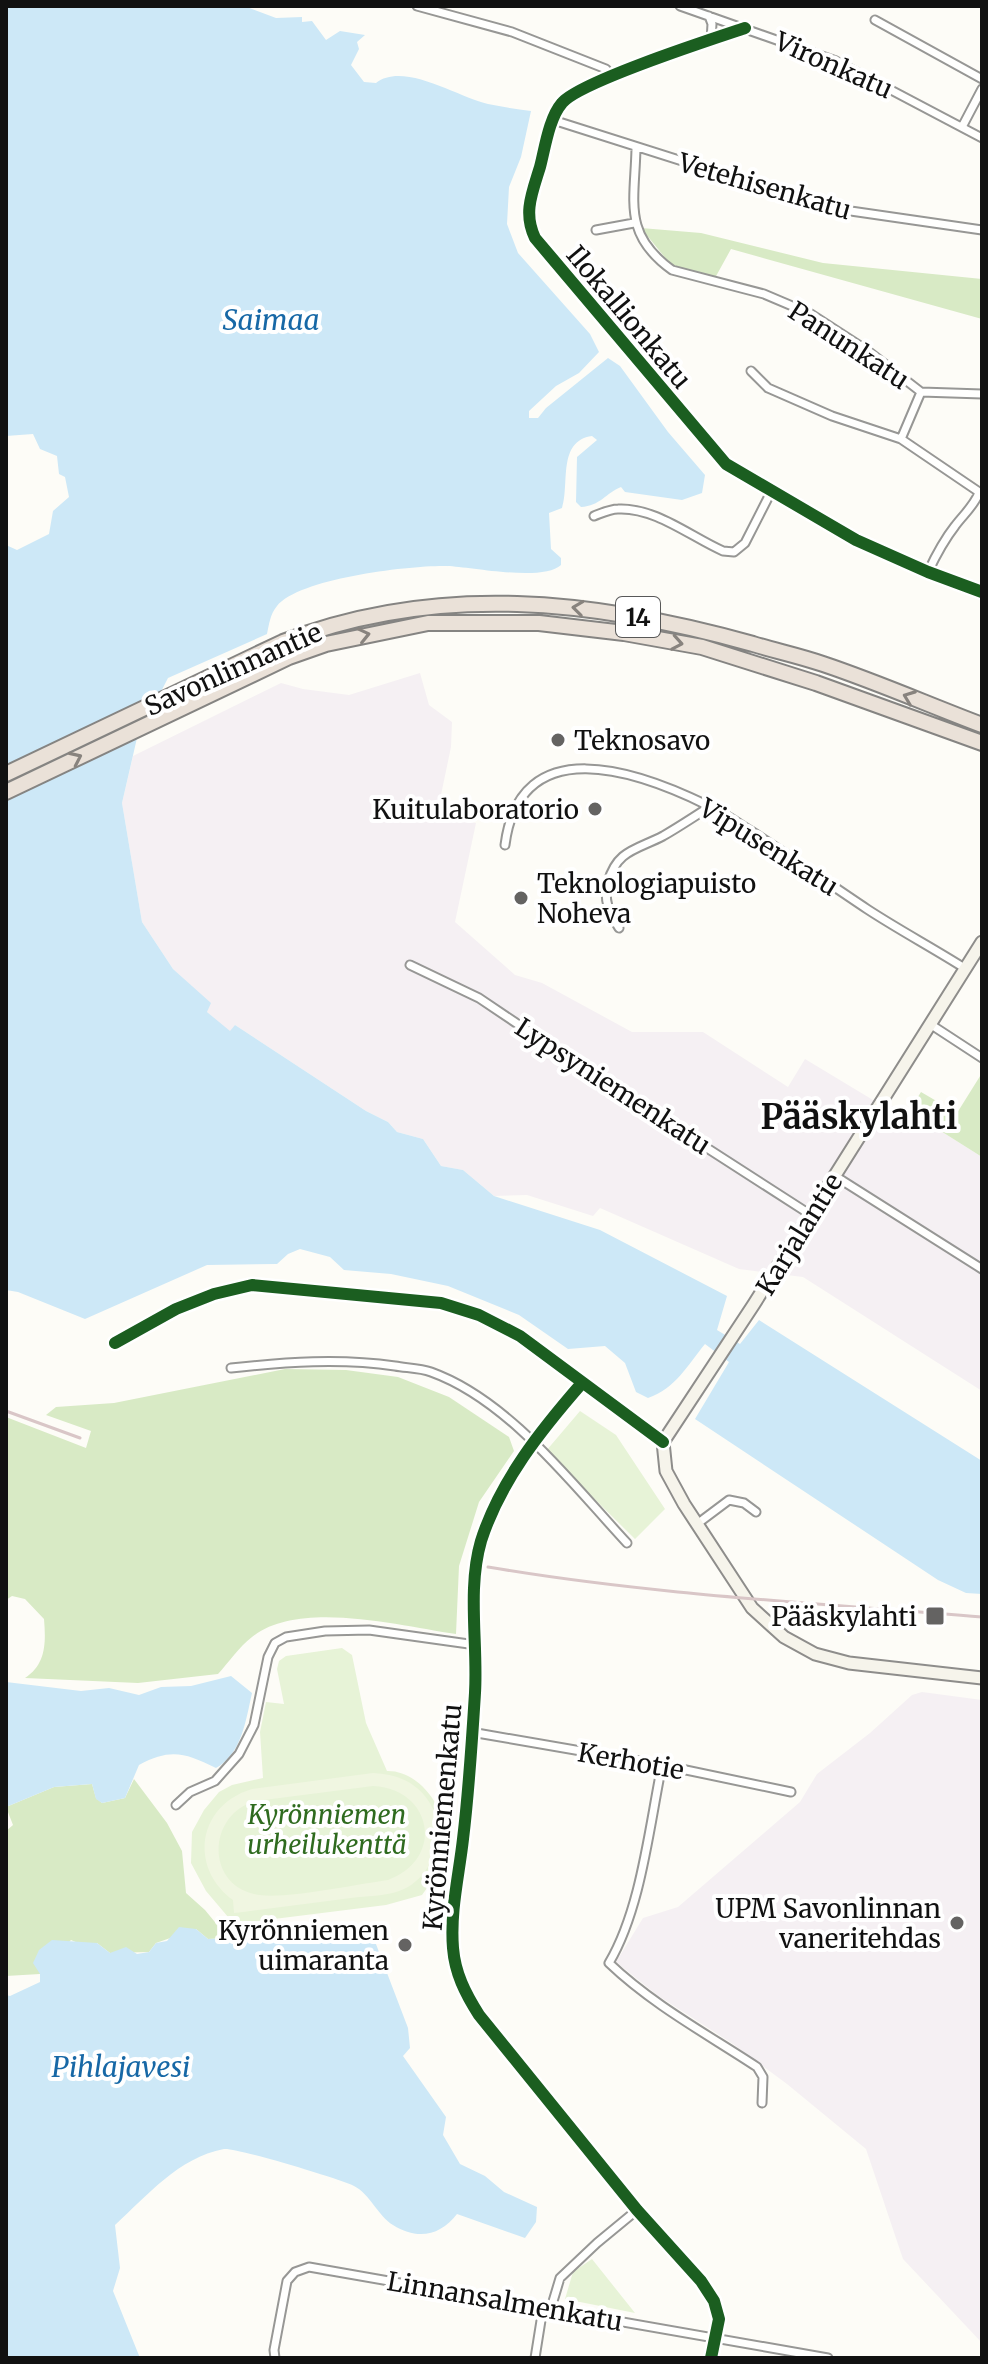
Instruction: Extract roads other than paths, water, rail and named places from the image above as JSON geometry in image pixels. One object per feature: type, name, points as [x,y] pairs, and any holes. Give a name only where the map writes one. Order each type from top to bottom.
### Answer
[{"type":"highway","name":"Savonlinnantie","points":[[6,774],[283,642],[318,628],[425,606],[543,604],[628,615],[702,630],[822,664],[982,725]]},
{"type":"highway","name":"Savonlinnantie","points":[[6,792],[289,657],[326,644],[428,623],[539,623],[624,633],[716,652],[816,683],[982,743]]},
{"type":"street","points":[[417,6],[512,32],[606,69],[611,77]]},
{"type":"street","name":"Vironkatu","points":[[680,6],[836,61],[982,138]]},
{"type":"street","points":[[709,16],[711,40]]},
{"type":"street","points":[[875,20],[982,79]]},
{"type":"street","name":"Ilokallionkatu","points":[[745,28],[611,77],[574,93],[562,103],[553,120],[528,206],[528,223],[535,238],[726,464],[856,540],[982,592]]},
{"type":"street","points":[[962,127],[982,89]]},
{"type":"street","name":"Vetehisenkatu","points":[[553,120],[830,208],[982,230]]},
{"type":"street","points":[[596,230],[634,223],[636,148]]},
{"type":"street","name":"Panunkatu","points":[[634,223],[644,243],[672,270],[764,294],[811,314],[868,351],[921,392],[982,394]]},
{"type":"street","points":[[751,371],[768,388],[832,416],[901,439],[980,494],[943,543],[928,572]]},
{"type":"street","points":[[901,439],[921,392]]},
{"type":"street","points":[[594,516],[618,509],[642,512],[723,551],[734,552],[745,543],[771,492]]},
{"type":"street","name":"Vipusenkatu","points":[[505,845],[518,798],[535,782],[560,771],[585,768],[618,772],[711,806],[870,911],[966,969]]},
{"type":"street","points":[[619,928],[604,894],[613,865],[629,851],[669,833],[711,806]]},
{"type":"street","name":"Karjalantie","points":[[663,1442],[811,1215],[982,942]]},
{"type":"street","name":"Lypsyniemenkatu","points":[[410,965],[479,998],[811,1215]]},
{"type":"street","points":[[930,1024],[982,1058]]},
{"type":"street","points":[[835,1176],[982,1269]]},
{"type":"street","points":[[115,1343],[176,1309],[214,1294],[252,1285],[288,1286],[441,1303],[479,1315],[520,1336],[663,1442],[666,1471],[672,1486],[752,1608],[774,1630],[804,1649],[849,1663],[982,1678]]},
{"type":"street","points":[[231,1368],[323,1361],[366,1362],[430,1371],[482,1398],[533,1443],[627,1543]]},
{"type":"street","name":"Kyrönniemenkatu","points":[[582,1383],[533,1443],[509,1479],[494,1506],[480,1544],[475,1585],[476,1645],[467,1805],[452,1924],[454,1958],[459,1979],[479,2015],[637,2210],[701,2281],[714,2301],[719,2319],[711,2358]]},
{"type":"street","points":[[697,1524],[729,1500],[744,1503],[756,1512]]},
{"type":"street","points":[[176,1805],[190,1792],[215,1781],[244,1747],[254,1725],[268,1657],[275,1643],[286,1637],[325,1631],[369,1630],[476,1645]]},
{"type":"street","name":"Kerhotie","points":[[471,1732],[662,1765],[791,1792]]},
{"type":"street","points":[[662,1765],[632,1910],[623,1940],[609,1963],[666,2010],[757,2067],[763,2077],[762,2103]]},
{"type":"street","points":[[535,2358],[547,2308],[560,2278],[637,2210]]},
{"type":"street","name":"Linnansalmenkatu","points":[[275,2358],[287,2281],[295,2272],[309,2267],[828,2358]]},
{"type":"water","name":"Saimaa","points":[[6,6],[244,6],[276,18],[302,17],[302,22],[312,21],[326,40],[340,31],[365,35],[357,42],[359,49],[351,65],[364,82],[376,83],[387,77],[415,78],[488,104],[531,111],[521,157],[509,187],[507,224],[518,253],[590,334],[599,352],[579,373],[556,386],[529,411],[529,418],[538,418],[608,358],[620,366],[668,432],[705,475],[702,493],[682,500],[625,492],[621,487],[593,504],[581,507],[576,502],[577,457],[597,440],[592,436],[574,446],[567,465],[562,508],[549,513],[551,549],[561,558],[561,565],[552,570],[524,573],[431,566],[331,581],[289,596],[271,616],[267,634],[168,678],[137,738],[122,803],[142,922],[173,969],[211,1003],[207,1012],[230,1031],[235,1025],[366,1111],[388,1122],[397,1132],[423,1139],[441,1166],[463,1170],[494,1196],[600,1230],[727,1296],[717,1330],[740,1344],[759,1320],[982,1461],[982,1594],[966,1593],[938,1580],[695,1419],[729,1362],[705,1344],[674,1382],[648,1398],[636,1392],[625,1363],[605,1346],[568,1349],[519,1315],[448,1286],[391,1274],[344,1270],[330,1257],[300,1249],[277,1264],[207,1265],[85,1319],[6,1290],[6,545],[17,550],[49,534],[53,511],[69,497],[65,477],[59,474],[57,456],[40,449],[33,434],[6,436]]},
{"type":"water","points":[[231,1676],[252,1693],[237,1745],[225,1762],[216,1768],[178,1754],[160,1756],[139,1765],[125,1798],[102,1803],[96,1799],[92,1784],[54,1787],[6,1807],[6,1682],[81,1691],[109,1688],[139,1695],[161,1687],[191,1686]]},
{"type":"water","name":"Pihlajavesi","points":[[179,1927],[196,1929],[208,1939],[371,1931],[408,2028],[410,2048],[403,2056],[446,2117],[443,2135],[460,2164],[485,2176],[504,2192],[537,2207],[536,2222],[525,2238],[457,2214],[436,2231],[411,2233],[388,2221],[354,2186],[288,2164],[224,2149],[192,2160],[178,2169],[115,2225],[120,2268],[113,2291],[140,2358],[6,2358],[6,1995],[40,1982],[40,1974],[33,1963],[39,1950],[52,1940],[97,1943],[110,1953],[126,1947],[137,1954],[149,1952],[156,1943],[167,1941]]},
{"type":"railway","points":[[6,1411],[80,1438]]},
{"type":"railway","points":[[488,1567],[611,1585],[982,1617]]},
{"type":"place","name":"Teknosavo","points":[[558,740]]},
{"type":"place","name":"Kuitulaboratorio","points":[[595,809]]},
{"type":"place","name":"Teknologiapuisto Noheva","points":[[521,898]]},
{"type":"place","name":"Pääskylahti","points":[[935,1616]]},
{"type":"place","name":"UPM Savonlinnan vaneritehdas","points":[[957,1923]]},
{"type":"place","name":"Kyrönniemen uimaranta","points":[[405,1945]]},
{"type":"district","name":"Pääskylahti","points":[[859,1117]]},
{"type":"park label","name":"Kyrönniemen urheilukenttä","points":[[327,1829]]}]
